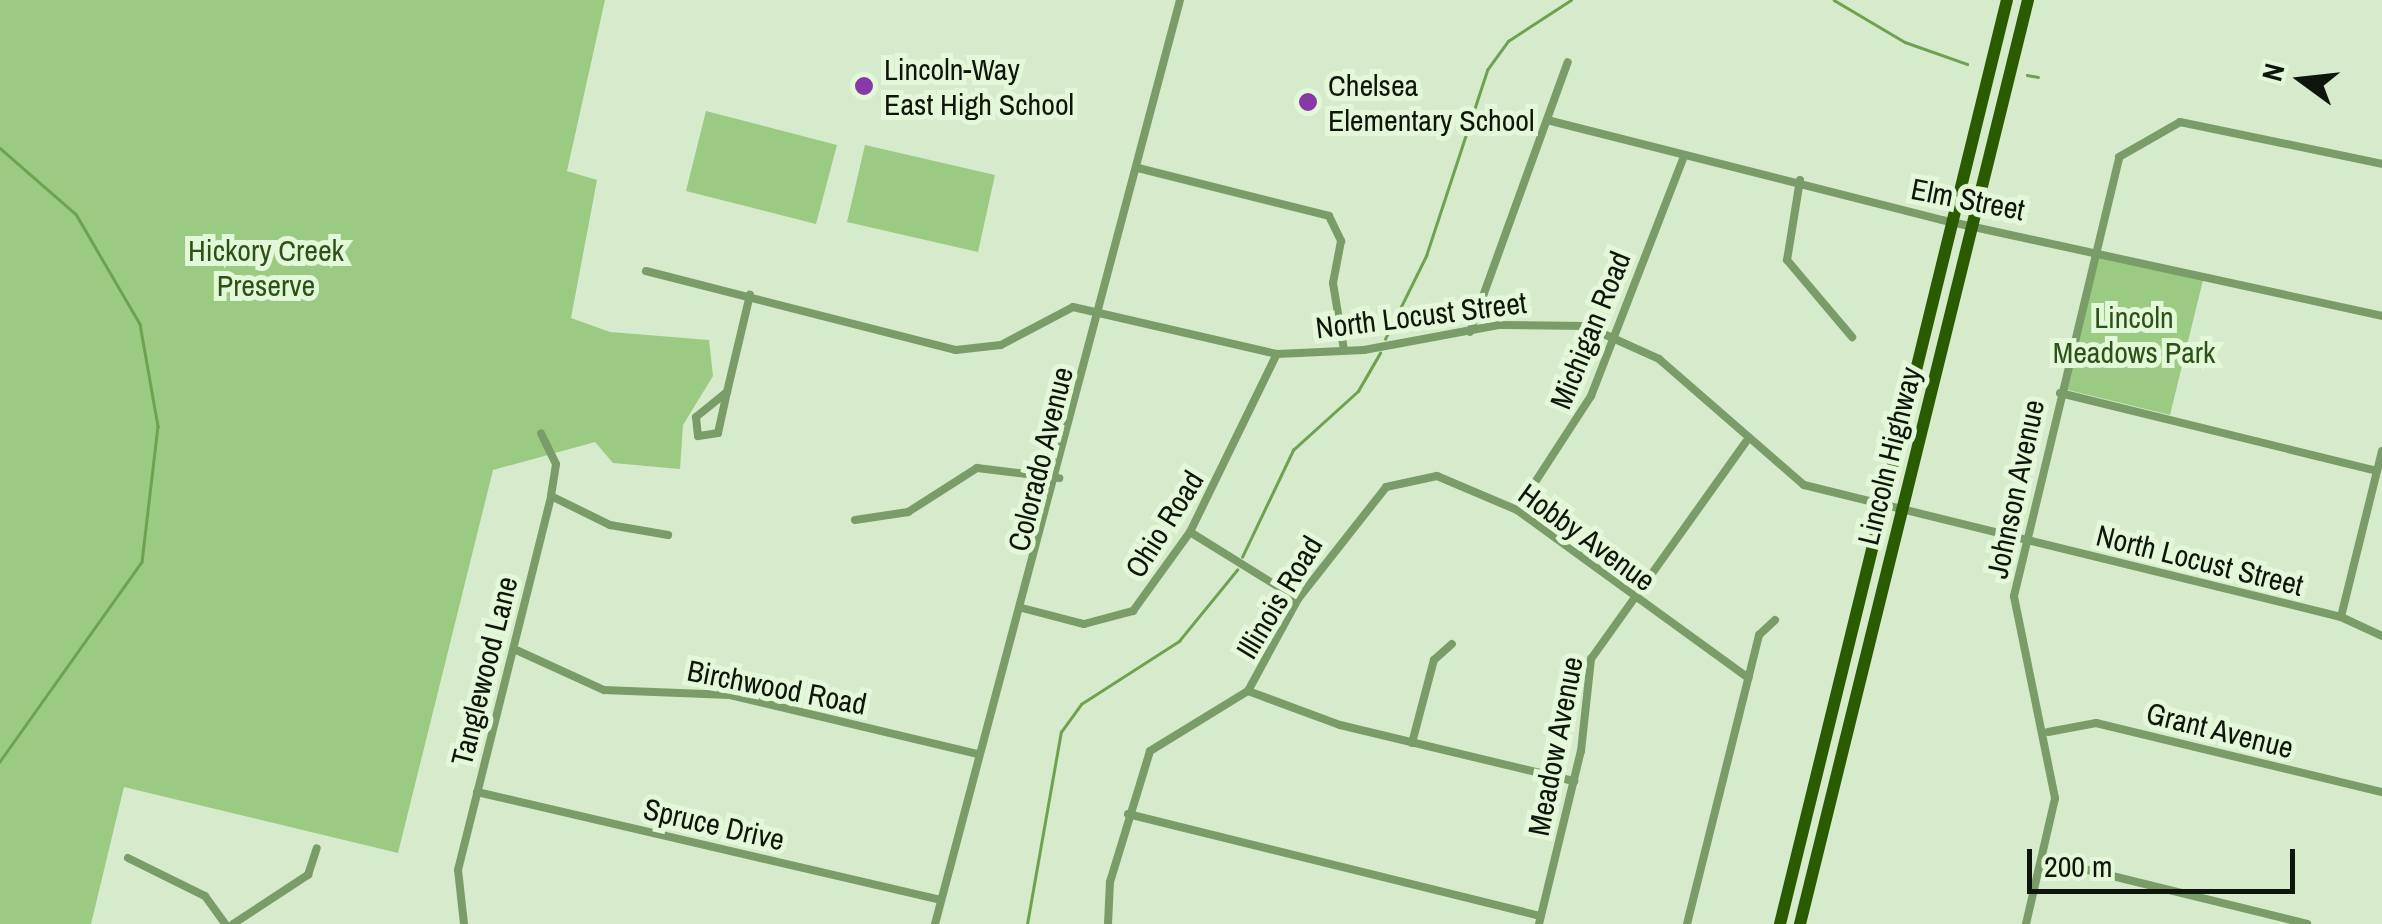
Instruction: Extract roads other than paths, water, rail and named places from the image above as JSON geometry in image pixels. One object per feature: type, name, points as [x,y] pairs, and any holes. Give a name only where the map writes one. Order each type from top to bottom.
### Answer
[{"type":"main road","name":"Lincoln Highway","points":[[1780,924],[2007,0]]},
{"type":"main road","name":"Lincoln Highway","points":[[1800,924],[2028,0]]},
{"type":"street","name":"Colorado Avenue","points":[[935,924],[1009,626],[1022,608],[1059,478],[1180,0]]},
{"type":"street","points":[[1470,332],[1568,62]]},
{"type":"street","name":"Elm Street","points":[[1547,120],[1684,156],[2382,316]]},
{"type":"street","name":"Johnson Avenue","points":[[2026,924],[2055,798],[2048,732],[2020,658],[2022,540],[2119,157],[2158,130],[2205,122],[2382,164]]},
{"type":"street","name":"Michigan Road","points":[[1518,510],[1573,432],[1684,156]]},
{"type":"street","points":[[1138,168],[1329,216],[1341,241],[1333,283],[1344,350]]},
{"type":"street","points":[[1800,180],[1788,260],[1852,337]]},
{"type":"street","points":[[646,271],[956,350],[1001,345],[1073,307],[1101,308]]},
{"type":"street","points":[[727,392],[696,416],[698,436],[718,433],[750,295]]},
{"type":"street","name":"North Locust Street","points":[[1101,308],[1277,354],[1344,350],[1558,320],[1614,337],[1672,369],[1746,442],[1804,485],[2341,617],[2382,636]]},
{"type":"street","name":"Ohio Road","points":[[1022,608],[1084,624],[1133,611],[1190,532],[1277,354]]},
{"type":"street","points":[[2060,393],[2378,471]]},
{"type":"street","name":"Tanglewood Lane","points":[[464,924],[458,870],[556,464],[540,433]]},
{"type":"street","name":"Meadow Avenue","points":[[1540,920],[1574,780],[1592,659],[1631,596],[1746,442]]},
{"type":"street","points":[[2341,617],[2382,451]]},
{"type":"street","points":[[855,520],[908,512],[976,468],[1059,478]]},
{"type":"street","name":"Hobby Avenue","points":[[1386,488],[1437,476],[1518,510],[1748,678]]},
{"type":"street","name":"Illinois Road","points":[[1108,924],[1128,814],[1150,751],[1248,692],[1298,599],[1386,488]]},
{"type":"street","points":[[551,496],[610,526],[668,535]]},
{"type":"street","points":[[1190,532],[1298,599]]},
{"type":"street","points":[[1687,924],[1759,635],[1774,620]]},
{"type":"street","points":[[1412,743],[1434,660],[1452,644]]},
{"type":"street","name":"Birchwood Road","points":[[514,650],[604,690],[730,695],[978,754]]},
{"type":"street","points":[[1248,692],[1264,704],[1574,780]]},
{"type":"street","name":"Grant Avenue","points":[[2048,732],[2096,723],[2382,792]]},
{"type":"street","name":"Spruce Drive","points":[[477,792],[941,900]]},
{"type":"street","points":[[1128,814],[1540,920]]},
{"type":"street","points":[[233,924],[308,875],[316,848]]},
{"type":"street","points":[[128,858],[190,886],[225,924]]},
{"type":"street","points":[[2044,859],[2307,924]]},
{"type":"waterway","points":[[1385,339],[1426,256],[1487,70],[1508,41],[1571,0]]},
{"type":"waterway","points":[[1834,0],[1905,42],[1967,64]]},
{"type":"waterway","points":[[2027,75],[2038,77]]},
{"type":"waterway","points":[[0,148],[76,214],[140,324],[158,426],[142,562],[0,762]]},
{"type":"waterway","points":[[1242,557],[1293,450],[1358,391],[1380,353]]},
{"type":"waterway","points":[[1027,924],[1061,732],[1081,704],[1179,641],[1237,570]]},
{"type":"place","name":"Lincoln-Way East High School","points":[[864,86]]},
{"type":"place","name":"Chelsea Elementary School","points":[[1308,102]]},
{"type":"park label","name":"Hickory Creek Preserve","points":[[266,267]]},
{"type":"park label","name":"Lincoln Meadows Park","points":[[2134,334]]}]
